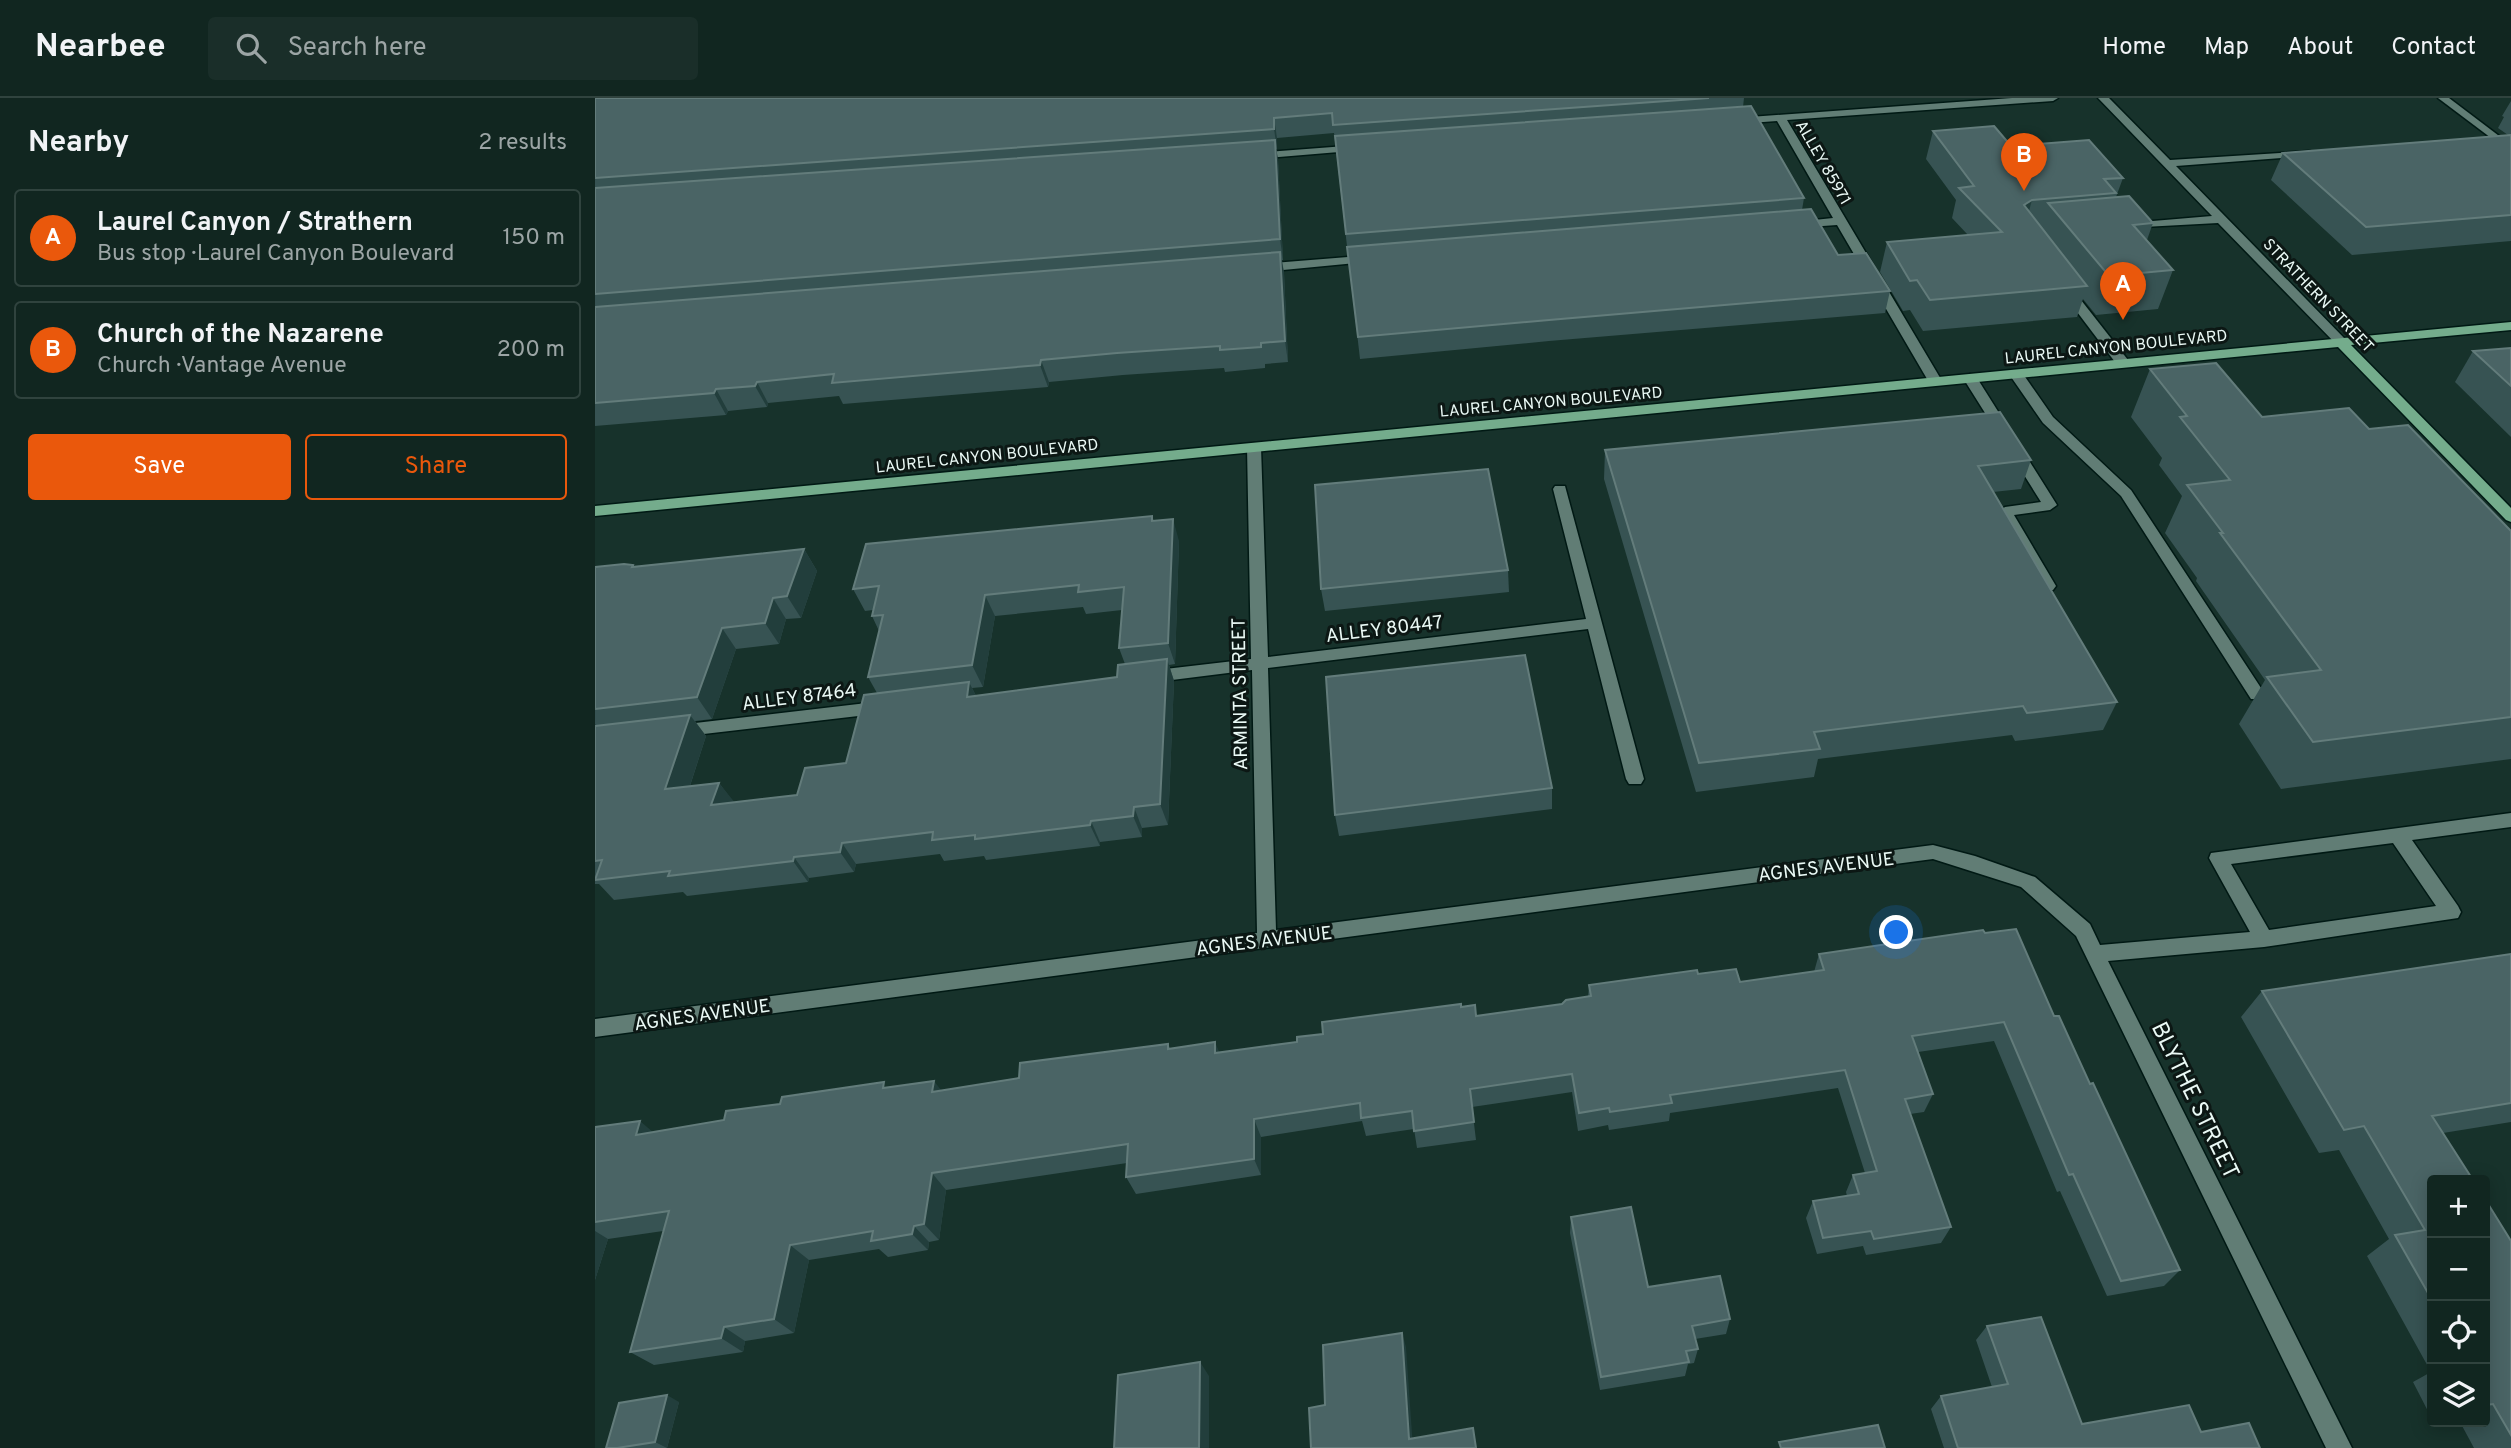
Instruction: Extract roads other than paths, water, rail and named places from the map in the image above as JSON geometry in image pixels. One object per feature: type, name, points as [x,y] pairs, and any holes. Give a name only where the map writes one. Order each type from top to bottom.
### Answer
[{"type":"main road","name":"LAUREL CANYON BOULEVARD","points":[[595,511],[2511,326]]},
{"type":"main road","name":"STRATHERN STREET","points":[[2340,342],[2505,505],[2511,517]]},
{"type":"street","points":[[1724,122],[2053,98]]},
{"type":"street","name":"STRATHERN STREET","points":[[2103,98],[2340,342]]},
{"type":"street","points":[[2443,98],[2511,150]]},
{"type":"street","name":"ALLEY 85971","points":[[1780,118],[1935,382]]},
{"type":"street","points":[[1236,157],[1375,147]]},
{"type":"street","points":[[2166,164],[2314,152]]},
{"type":"street","points":[[2115,227],[2220,219]]},
{"type":"street","points":[[1785,226],[1841,221]]},
{"type":"street","points":[[1245,270],[1384,258]]},
{"type":"street","points":[[2057,277],[2123,363]]},
{"type":"street","points":[[2016,374],[2048,420],[2126,493],[2257,695]]},
{"type":"street","points":[[1970,378],[2050,505],[2005,512],[2055,596]]},
{"type":"street","name":"ARMINTA STREET","points":[[1254,447],[1267,939]]},
{"type":"street","points":[[1560,489],[1635,779]]},
{"type":"street","name":"ALLEY 80447","points":[[1259,664],[1594,623]]},
{"type":"street","points":[[1135,678],[1259,664]]},
{"type":"street","name":"ALLEY 87464","points":[[664,733],[899,706]]},
{"type":"street","points":[[2264,939],[2218,858],[2511,820]]},
{"type":"street","points":[[2094,954],[2264,939],[2452,912],[2398,835]]},
{"type":"street","name":"AGNES AVENUE","points":[[595,1028],[1933,852]]},
{"type":"street","name":"BLYTHE STREET","points":[[1933,852],[1975,863],[2028,882],[2083,930],[2339,1448]]},
{"type":"place","name":"Church of the Nazarene","points":[[2024,191]]},
{"type":"place","name":"Laurel Canyon / Strathern","points":[[2123,320]]}]
